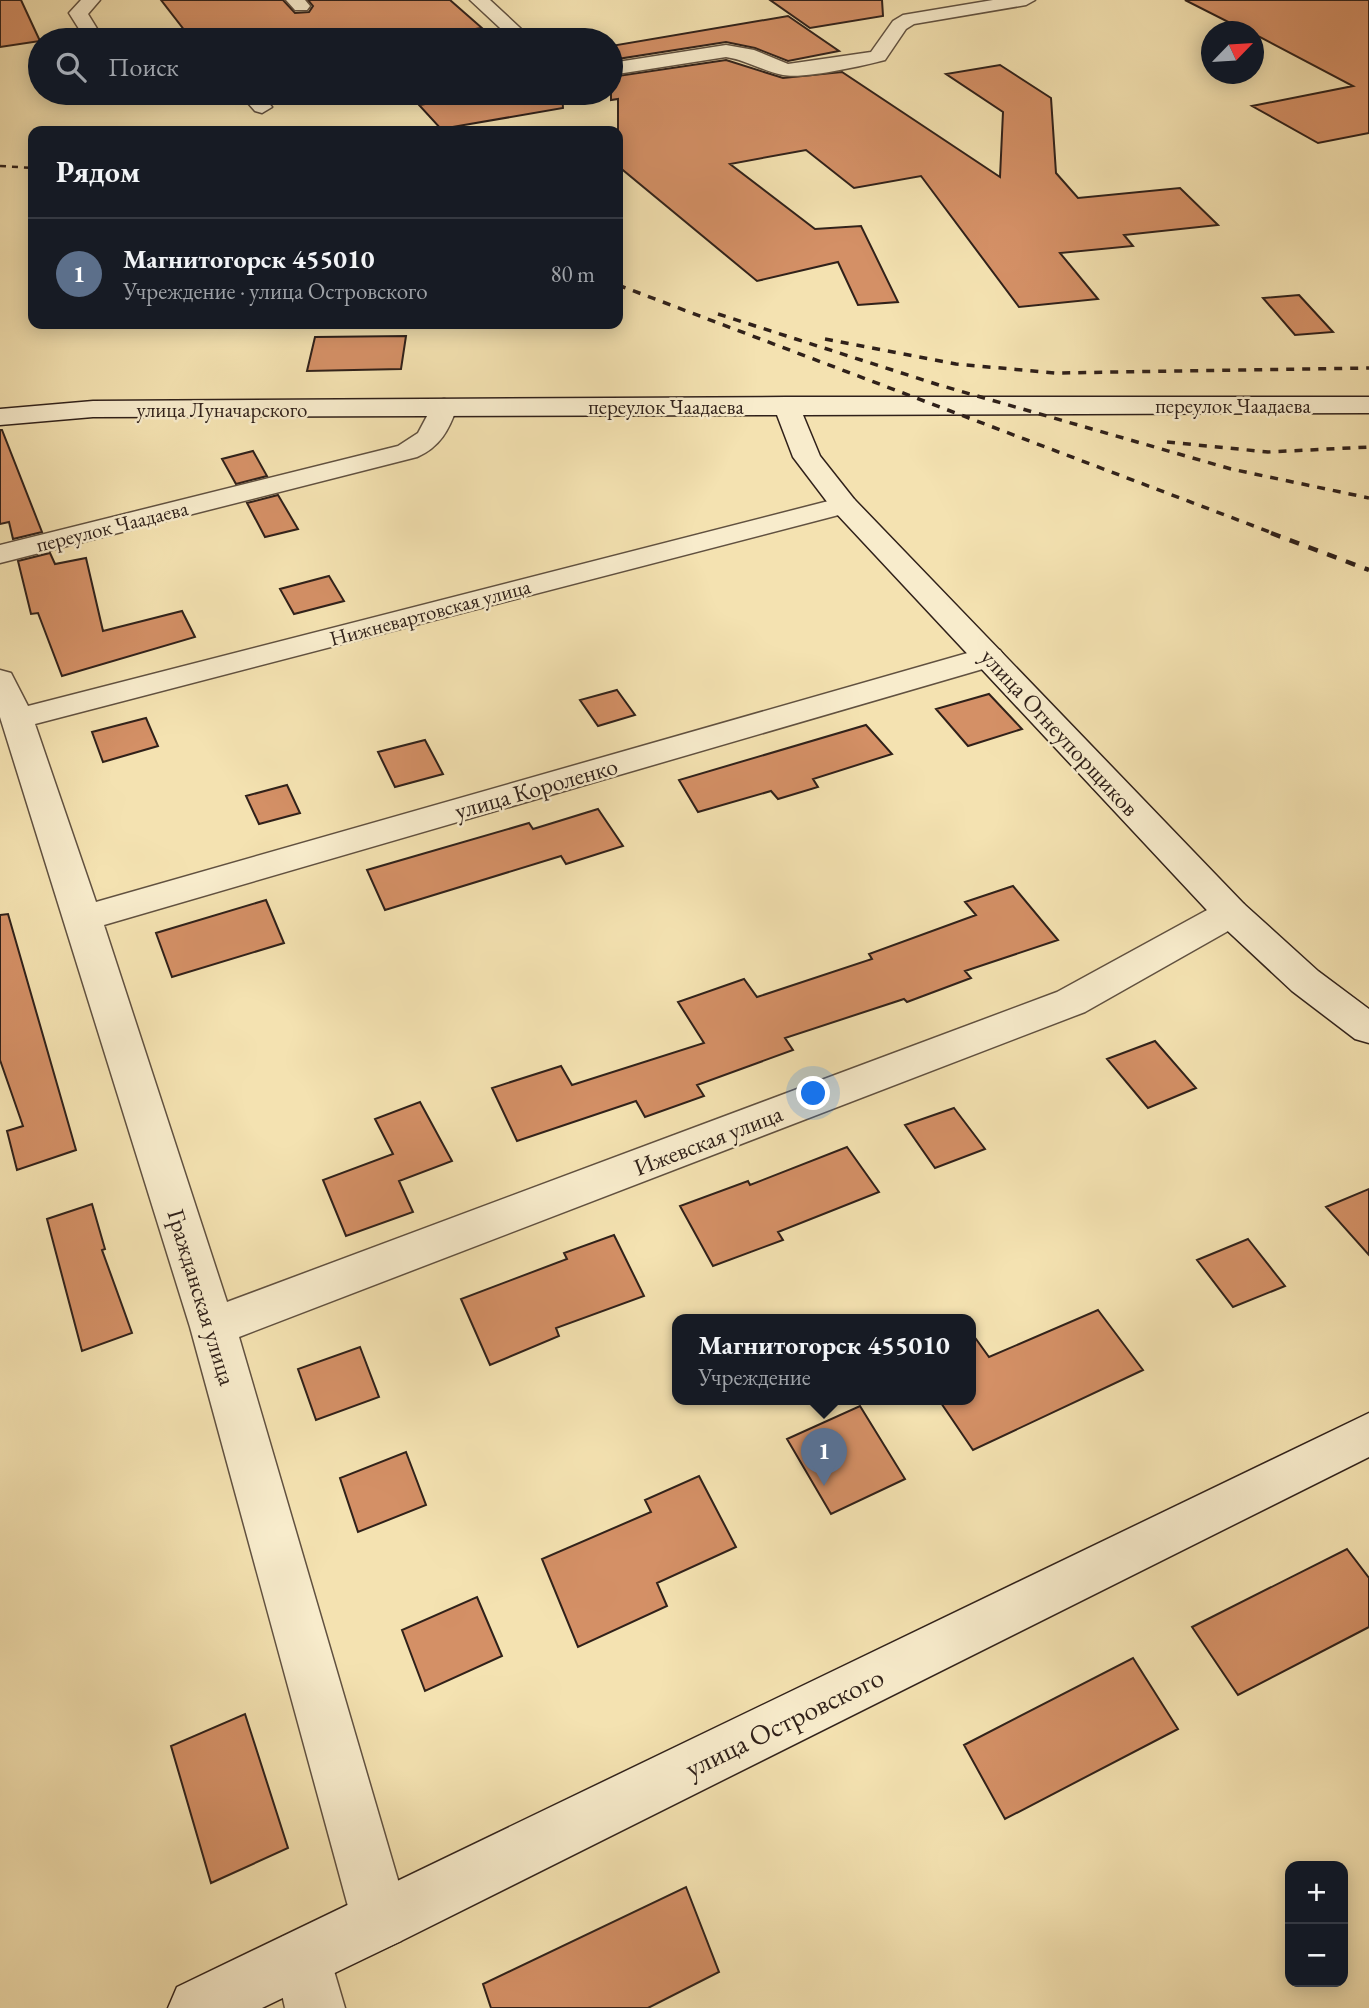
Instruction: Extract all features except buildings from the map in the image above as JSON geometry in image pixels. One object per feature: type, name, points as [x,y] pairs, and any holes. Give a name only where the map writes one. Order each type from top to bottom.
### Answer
[{"type":"street","points":[[87,28],[78,13],[91,0]]},
{"type":"street","points":[[479,0],[510,28]]},
{"type":"street","points":[[623,67],[726,51],[747,54],[786,69],[811,69],[878,56],[899,26],[909,19],[1026,0]]},
{"type":"street","name":"улица Огнеупорщиков","points":[[786,405],[807,457],[844,505],[1231,913],[1305,981],[1369,1029]]},
{"type":"street","name":"переулок Чаадаева","points":[[0,554],[408,451],[431,438],[444,407],[1369,405]]},
{"type":"street","name":"улица Луначарского","points":[[0,417],[93,409],[444,407]]},
{"type":"street","name":"Нижневартовская улица","points":[[8,700],[844,505]]},
{"type":"street","name":"улица Короленко","points":[[83,918],[989,657]]},
{"type":"street","name":"Гражданская улица","points":[[8,700],[83,918],[213,1327],[382,1921]]},
{"type":"street","name":"Ижевская улица","points":[[213,1327],[1071,1002],[1231,913]]},
{"type":"street","name":"улица Островского","points":[[198,2008],[309,1983],[382,1921],[1369,1434]]},
{"type":"railway","points":[[0,166],[28,168]]},
{"type":"railway","points":[[623,287],[1275,534]]},
{"type":"railway","points":[[718,314],[939,385],[1231,469],[1369,498]]},
{"type":"railway","points":[[825,339],[956,364],[1055,373],[1369,368]]},
{"type":"railway","points":[[1167,442],[1268,452],[1369,447]]},
{"type":"railway","points":[[1271,533],[1369,570]]},
{"type":"place","name":"Магнитогорск 455010","points":[[824,1486]]}]
